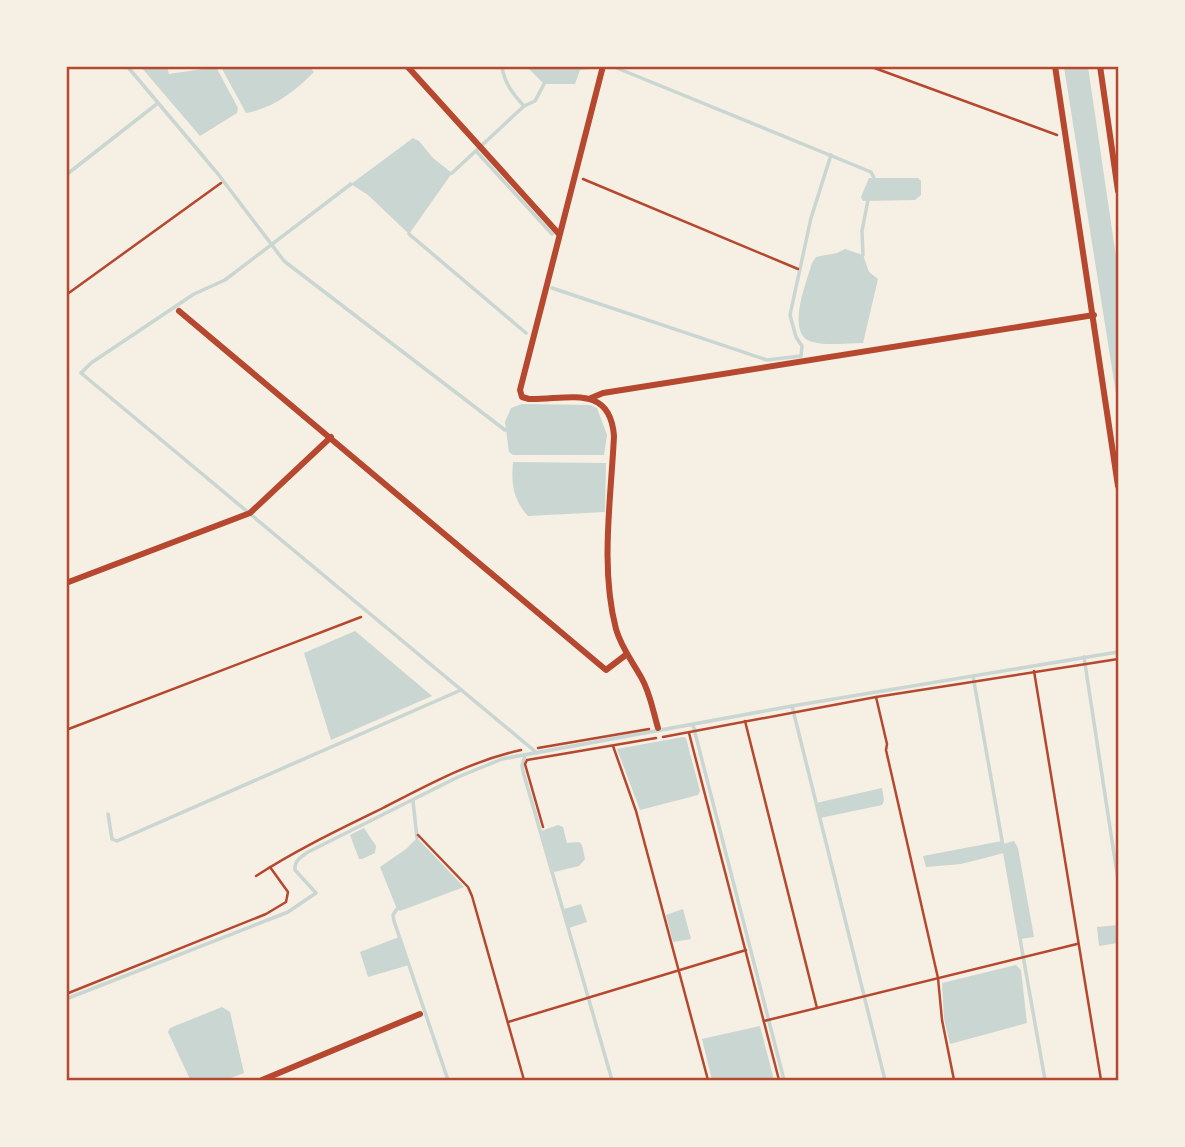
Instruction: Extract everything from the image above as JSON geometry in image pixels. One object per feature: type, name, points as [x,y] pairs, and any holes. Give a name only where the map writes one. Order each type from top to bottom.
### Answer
[{"type":"street","points":[[407,66],[559,234]]},
{"type":"street","points":[[603,66],[520,386],[521,394],[529,399],[591,398],[617,391],[1094,315]]},
{"type":"street","points":[[1055,66],[1118,486]]},
{"type":"street","points":[[1100,66],[1118,191]]},
{"type":"street","points":[[1107,116],[1118,115]]},
{"type":"street","points":[[179,311],[606,670],[627,654]]},
{"type":"street","points":[[591,398],[601,403],[611,416],[613,426],[609,584],[617,633],[647,690],[658,728]]},
{"type":"street","points":[[66,583],[250,513],[331,438]]},
{"type":"street","points":[[262,1080],[421,1014]]},
{"type":"path","points":[[869,66],[1066,138]]},
{"type":"path","points":[[574,175],[797,269]]},
{"type":"path","points":[[66,295],[221,183]]},
{"type":"path","points":[[66,730],[360,617]]},
{"type":"path","points":[[543,827],[524,764],[527,760],[689,733],[876,697],[1118,659]]},
{"type":"path","points":[[1034,671],[1101,1080]]},
{"type":"path","points":[[876,697],[938,978],[942,1020],[954,1080]]},
{"type":"path","points":[[745,721],[817,1008]]},
{"type":"path","points":[[538,748],[658,728]]},
{"type":"path","points":[[689,733],[779,1080]]},
{"type":"path","points":[[613,746],[636,810],[708,1080]]},
{"type":"path","points":[[256,876],[310,844],[456,771],[520,750]]},
{"type":"path","points":[[418,835],[468,887],[524,1080]]},
{"type":"path","points":[[66,994],[266,914],[286,902],[288,892],[270,867]]},
{"type":"path","points":[[764,1021],[1078,943]]},
{"type":"path","points":[[507,1023],[746,950]]},
{"type":"shaded area","points":[[141,67],[167,67],[169,74],[216,67],[238,108],[237,113],[200,136]]},
{"type":"shaded area","points":[[221,67],[310,67],[314,72],[283,98],[246,113]]},
{"type":"shaded area","points":[[527,67],[593,67],[580,70],[575,84],[544,84]]},
{"type":"shaded area","points":[[1064,67],[1088,67],[1118,270],[1118,406]]},
{"type":"shaded area","points":[[413,138],[452,173],[409,234],[368,195],[351,184]]},
{"type":"shaded area","points":[[869,178],[918,178],[921,181],[921,195],[915,200],[863,201],[861,197]]},
{"type":"shaded area","points":[[845,249],[863,255],[869,272],[878,279],[863,343],[813,342],[804,338],[799,319],[802,294],[812,263],[816,257]]},
{"type":"shaded area","points":[[522,404],[590,405],[597,408],[607,435],[604,455],[513,455],[509,452],[505,422],[511,408]]},
{"type":"shaded area","points":[[513,462],[606,463],[605,512],[528,516],[514,491]]},
{"type":"shaded area","points":[[355,631],[432,696],[331,740],[304,653]]},
{"type":"shaded area","points":[[686,738],[700,791],[698,795],[640,810],[617,749]]},
{"type":"shaded area","points":[[882,788],[882,805],[820,818],[816,803]]},
{"type":"shaded area","points":[[558,825],[563,827],[567,843],[579,842],[582,845],[585,859],[579,866],[554,872],[541,831]]},
{"type":"shaded area","points":[[364,828],[376,846],[375,853],[359,859],[350,835]]},
{"type":"shaded area","points":[[417,838],[464,887],[400,911],[380,867]]},
{"type":"shaded area","points":[[1002,841],[1003,844],[1014,841],[1018,848],[1034,937],[1020,939],[1004,853],[961,864],[926,867],[923,856]]},
{"type":"shaded area","points":[[581,904],[587,922],[569,928],[564,909]]},
{"type":"shaded area","points":[[683,909],[691,939],[673,942],[666,915]]},
{"type":"shaded area","points":[[1118,925],[1118,943],[1099,946],[1097,927]]},
{"type":"shaded area","points":[[399,937],[409,965],[368,977],[360,952]]},
{"type":"shaded area","points":[[1016,965],[1021,970],[1027,1023],[950,1044],[944,1019],[942,983]]},
{"type":"shaded area","points":[[222,1007],[230,1012],[244,1073],[225,1080],[190,1079],[168,1032],[170,1028]]},
{"type":"shaded area","points":[[760,1026],[774,1080],[712,1080],[702,1039]]},
{"type":"waterway","points":[[127,66],[218,174],[284,261],[505,430]]},
{"type":"waterway","points":[[502,66],[510,88],[524,106]]},
{"type":"waterway","points":[[612,66],[871,172],[874,178]]},
{"type":"waterway","points":[[452,173],[524,106],[535,101],[544,84]]},
{"type":"waterway","points":[[66,175],[158,103]]},
{"type":"waterway","points":[[476,151],[552,234]]},
{"type":"waterway","points":[[552,288],[767,360],[801,356],[802,346],[796,337],[790,315],[811,218],[831,155]]},
{"type":"waterway","points":[[351,184],[225,280],[194,294],[91,363],[81,373],[537,753]]},
{"type":"waterway","points":[[863,255],[862,231],[868,200]]},
{"type":"waterway","points":[[409,234],[526,333]]},
{"type":"waterway","points":[[66,999],[288,912],[316,893],[295,870],[297,862],[305,854],[458,777],[502,759],[792,706],[1118,652]]},
{"type":"waterway","points":[[1084,657],[1118,880]]},
{"type":"waterway","points":[[973,676],[1003,846]]},
{"type":"waterway","points":[[108,814],[112,839],[117,841],[461,690]]},
{"type":"waterway","points":[[792,706],[885,1080]]},
{"type":"waterway","points":[[693,725],[784,1080]]},
{"type":"waterway","points":[[525,755],[522,766],[524,775],[612,1080]]},
{"type":"waterway","points":[[413,801],[417,838]]},
{"type":"waterway","points":[[1005,854],[1045,1080]]},
{"type":"waterway","points":[[397,909],[393,915],[394,921],[448,1080]]}]
